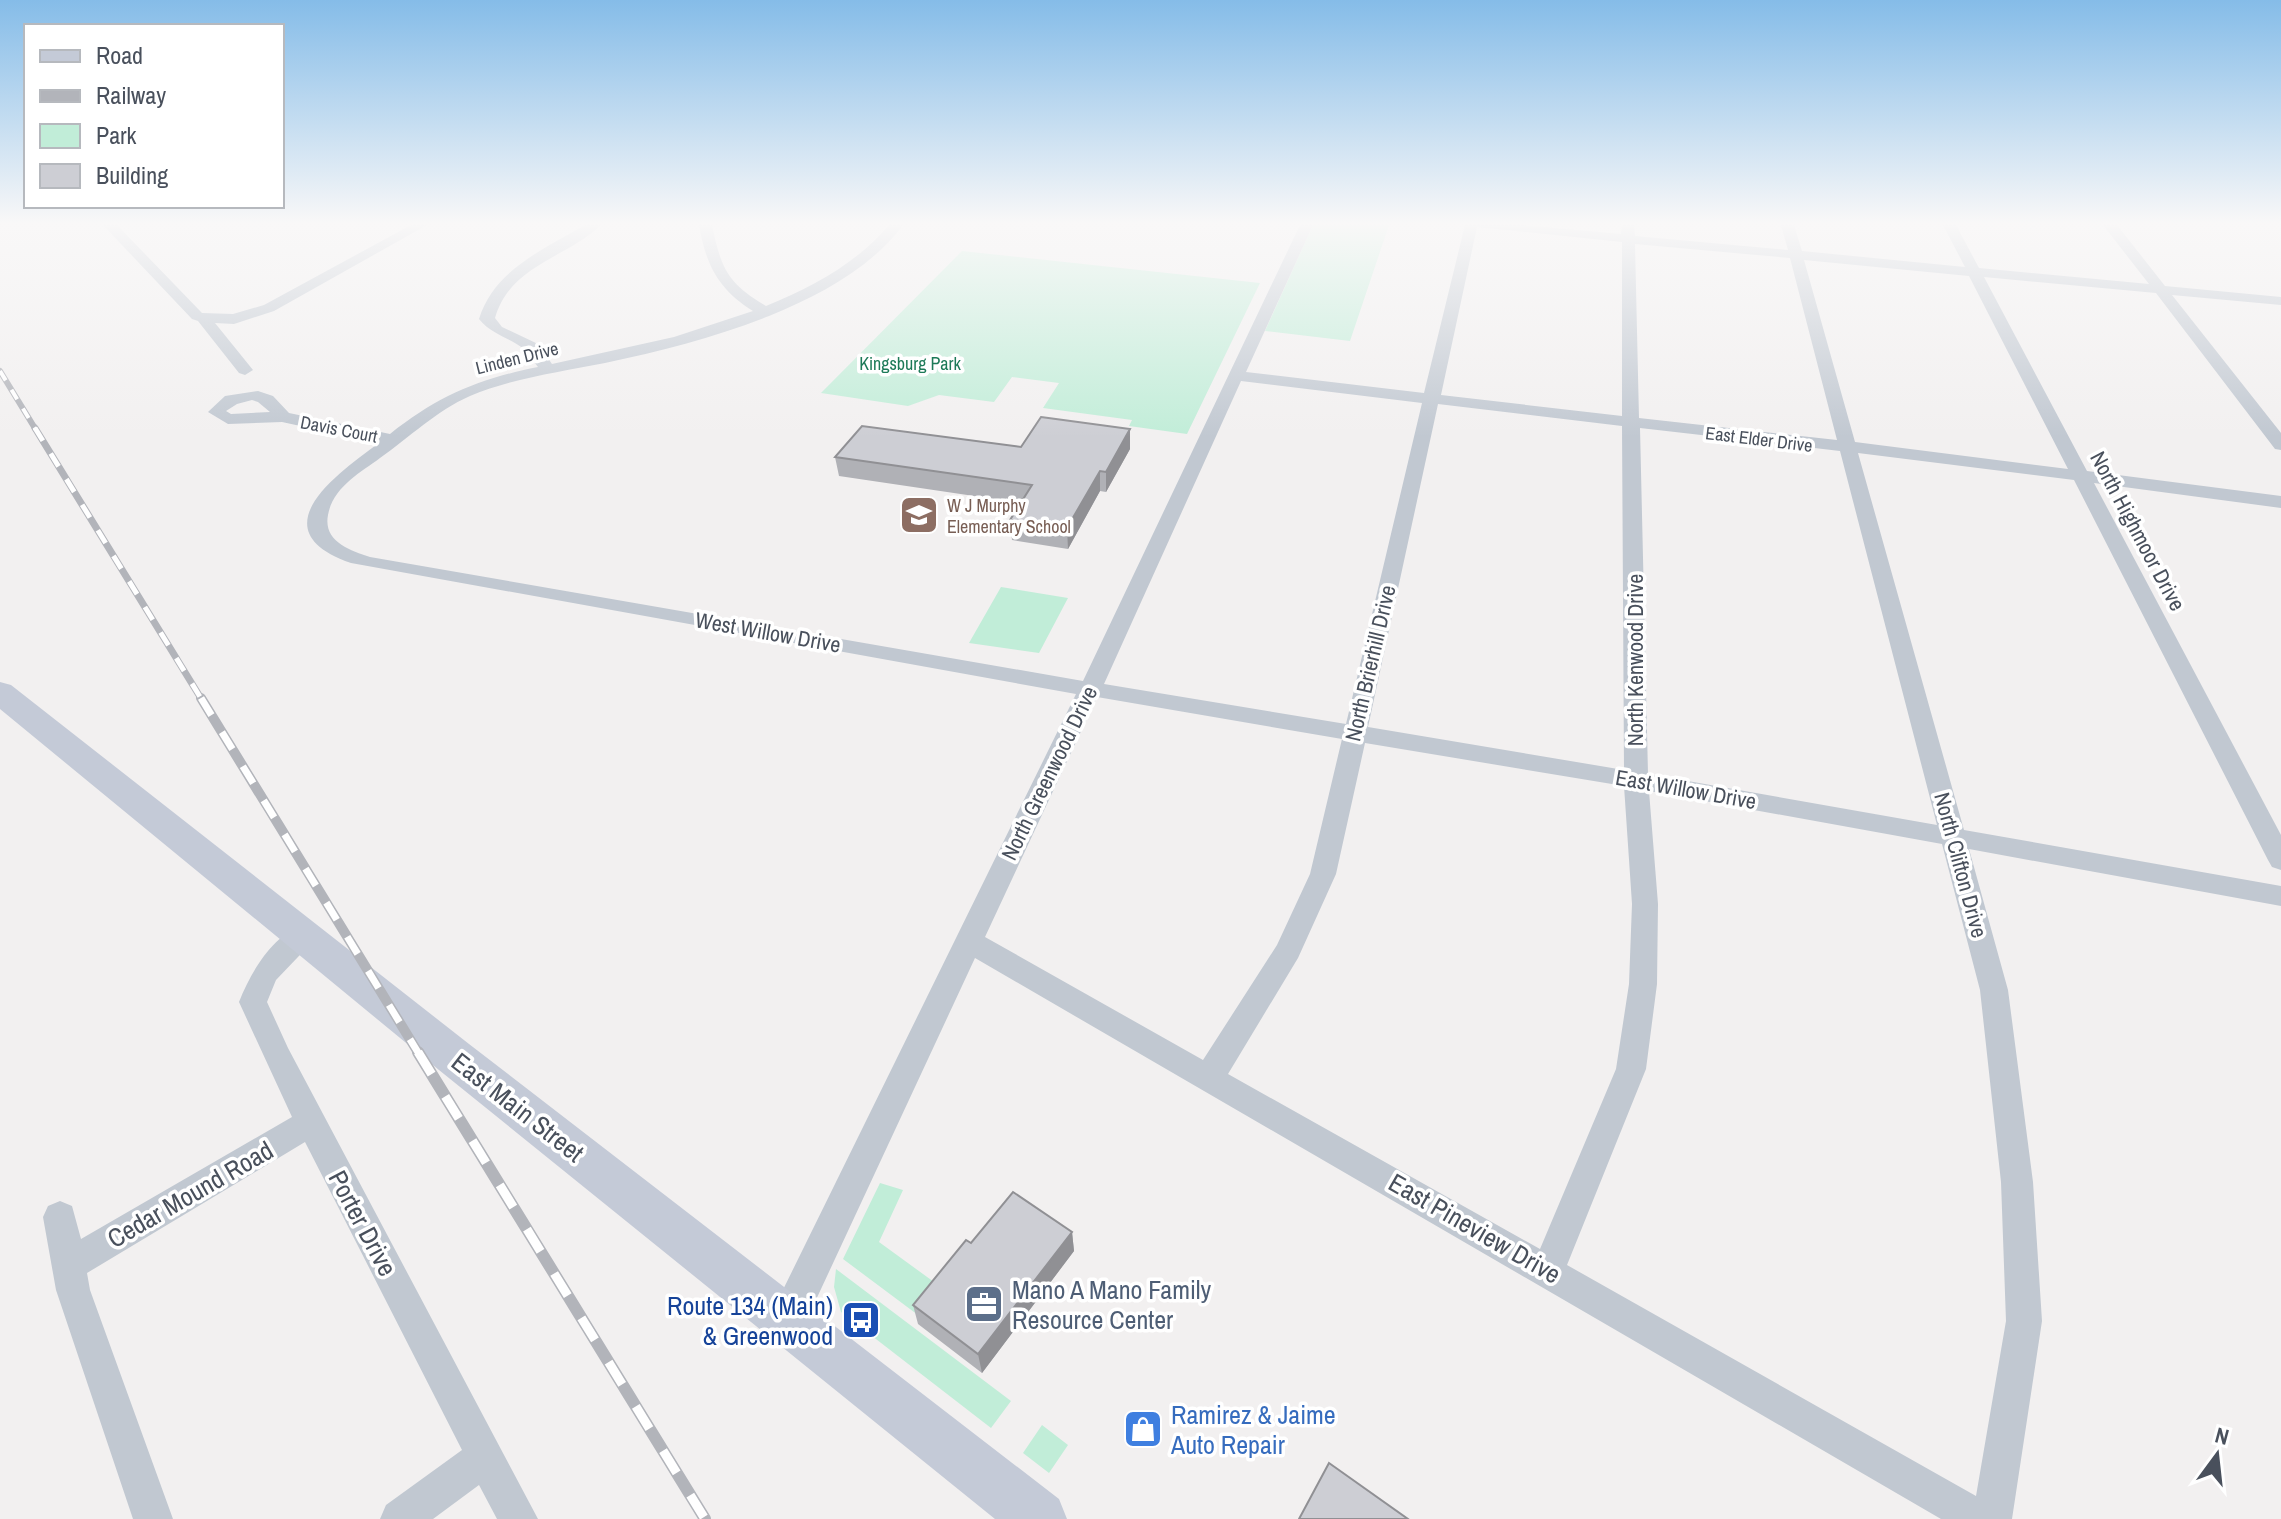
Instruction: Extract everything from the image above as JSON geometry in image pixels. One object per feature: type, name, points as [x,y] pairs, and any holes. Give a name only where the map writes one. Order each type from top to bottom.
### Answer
[{"type":"main road","name":"East Main Street","points":[[0,692],[454,1057],[1039,1519]]},
{"type":"street","points":[[178,296],[197,316],[234,319],[269,308],[291,296]]},
{"type":"street","points":[[494,296],[487,319],[497,330],[532,347],[548,370]]},
{"type":"street","points":[[738,296],[765,312]]},
{"type":"street","name":"Linden Drive","points":[[445,576],[339,554],[321,538],[317,520],[323,498],[341,478],[463,393],[491,382],[666,345],[765,312],[797,296]]},
{"type":"street","name":"North Greenwood Drive","points":[[788,1319],[1090,689],[1273,296]]},
{"type":"street","name":"North Brierhill Drive","points":[[1209,1077],[1288,950],[1323,874],[1455,296]]},
{"type":"street","name":"North Kenwood Drive","points":[[1548,1270],[1631,1069],[1643,984],[1645,904],[1636,780],[1630,296]]},
{"type":"street","name":"North Clifton Drive","points":[[1807,296],[1994,990],[2017,1182],[2024,1321],[1992,1519]]},
{"type":"street","name":"North Highmoor Drive","points":[[1987,296],[2281,860]]},
{"type":"street","points":[[2166,296],[2281,445]]},
{"type":"street","points":[[2230,296],[2281,301]]},
{"type":"street","points":[[203,318],[245,370]]},
{"type":"street","name":"East Elder Drive","points":[[1236,376],[2281,502]]},
{"type":"street","name":"Davis Court","points":[[283,417],[319,427],[394,440]]},
{"type":"street","name":"West Willow Drive","points":[[445,576],[1090,689]]},
{"type":"street","name":"East Willow Drive","points":[[1090,689],[1636,780],[2281,896]]},
{"type":"street","name":"Porter Drive","points":[[305,935],[264,974],[253,1002],[275,1053],[518,1519]]},
{"type":"street","name":"East Pineview Drive","points":[[969,941],[1979,1519]]},
{"type":"street","name":"Cedar Mound Road","points":[[71,1278],[311,1122]]},
{"type":"street","points":[[60,1217],[71,1278],[153,1519]]},
{"type":"street","points":[[400,1519],[485,1457]]},
{"type":"green space","name":"Kingsburg Park","points":[[917,296],[1254,296],[1187,434],[1129,426],[1132,420],[1043,408],[1059,383],[1012,377],[994,402],[939,395],[908,406],[821,393]]},
{"type":"green space","points":[[1281,296],[1365,296],[1350,341],[1265,331]]},
{"type":"green space","points":[[1001,587],[1068,598],[1039,653],[969,643]]},
{"type":"green space","points":[[880,1183],[903,1190],[879,1242],[945,1290],[922,1318],[843,1259]]},
{"type":"green space","points":[[836,1269],[1011,1401],[991,1428],[841,1312],[834,1287]]},
{"type":"green space","points":[[1042,1425],[1068,1445],[1049,1473],[1023,1453]]},
{"type":"building","points":[[1041,417],[1130,429],[1106,472],[1100,471],[1067,528],[1010,520],[1032,485],[835,457],[862,426],[1021,447]]},
{"type":"building","name":"Mano A Mano Family Resource Center","points":[[1013,1192],[1072,1232],[978,1354],[913,1305],[966,1240],[971,1243]]},
{"type":"building","points":[[1329,1463],[1408,1519],[1299,1519]]},
{"type":"railway","points":[[0,371],[36,430]]},
{"type":"railway","points":[[35,428],[202,700]]},
{"type":"railway","points":[[201,698],[419,1054]]},
{"type":"railway","points":[[418,1052],[705,1519]]},
{"type":"place","name":"W J Murphy Elementary School","points":[[919,515]]},
{"type":"place","name":"Mano A Mano Family Resource Center","points":[[984,1304]]},
{"type":"place","name":"Route 134 (Main) & Greenwood","points":[[861,1320]]},
{"type":"place","name":"Ramirez & Jaime Auto Repair","points":[[1143,1429]]}]
